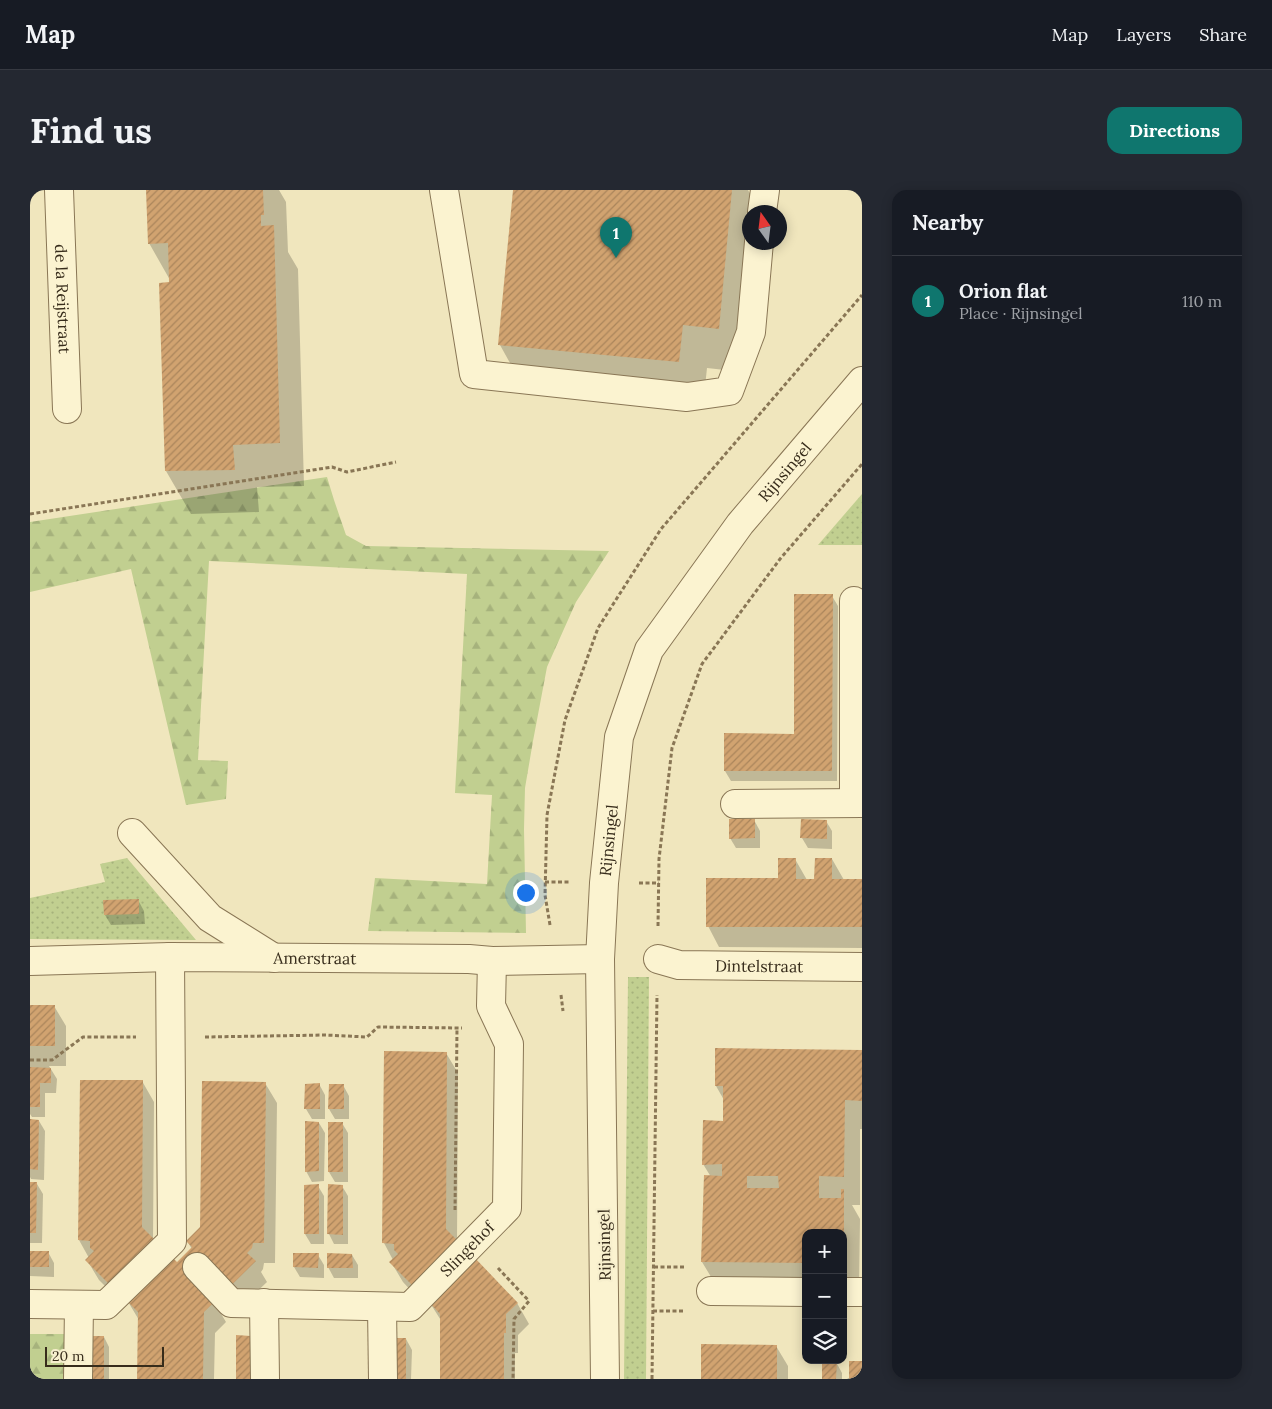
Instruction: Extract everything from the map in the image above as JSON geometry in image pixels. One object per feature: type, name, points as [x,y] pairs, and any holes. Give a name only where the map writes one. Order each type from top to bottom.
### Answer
[{"type":"street","name":"de la Reijstraat","points":[[59,190],[66,409]]},
{"type":"street","points":[[444,190],[474,374],[687,397],[729,391],[751,332],[758,250]]},
{"type":"street","points":[[763,205],[764,190]]},
{"type":"street","name":"Rijnsingel","points":[[605,1379],[600,959],[604,883],[619,737],[649,650],[740,524],[862,381]]},
{"type":"street","points":[[735,804],[858,803],[854,601]]},
{"type":"street","points":[[132,833],[210,918],[274,958]]},
{"type":"street","points":[[30,1304],[106,1305],[185,1254],[170,1037],[170,958]]},
{"type":"street","name":"Amerstraat","points":[[30,961],[170,958],[470,959],[492,961],[600,959]]},
{"type":"street","name":"Dintelstraat","points":[[658,959],[679,965],[862,967]]},
{"type":"street","name":"Slingehof","points":[[185,1254],[231,1302],[410,1307],[507,1208],[509,1044],[491,1006],[492,961]]},
{"type":"street","points":[[711,1291],[802,1292]]},
{"type":"street","points":[[847,1292],[862,1292]]},
{"type":"street","points":[[264,1303],[265,1379]]},
{"type":"street","points":[[78,1379],[79,1305]]},
{"type":"street","points":[[382,1307],[382,1379]]},
{"type":"path","points":[[30,514],[332,467],[347,472],[396,462]]},
{"type":"path","points":[[652,1379],[659,859],[672,748],[702,664],[780,559],[862,464]]},
{"type":"path","points":[[30,1060],[52,1060],[82,1037],[367,1037],[378,1027],[468,1028]]},
{"type":"green space","points":[[327,477],[346,535],[366,546],[609,551],[576,602],[547,667],[525,788],[526,933],[368,931],[375,878],[487,884],[492,795],[455,793],[467,574],[209,561],[198,760],[228,761],[226,799],[186,805],[131,569],[30,592],[30,522]]},
{"type":"green space","points":[[862,494],[862,545],[818,545]]},
{"type":"green space","points":[[127,858],[196,940],[30,939],[30,898],[105,882],[100,864]]},
{"type":"green space","points":[[628,977],[649,977],[646,1379],[624,1379]]},
{"type":"green space","points":[[30,1334],[67,1334],[67,1379],[30,1379]]},
{"type":"building","points":[[146,190],[263,190],[264,215],[261,215],[261,226],[274,225],[280,443],[233,445],[235,470],[165,471],[159,283],[169,282],[168,243],[148,244]]},
{"type":"building","points":[[513,190],[732,190],[719,329],[683,325],[679,362],[498,345]]},
{"type":"building","points":[[794,594],[833,594],[832,771],[724,771],[724,733],[794,734]]},
{"type":"building","points":[[729,819],[755,819],[755,838],[729,839]]},
{"type":"building","points":[[801,819],[827,820],[827,839],[800,838]]},
{"type":"building","points":[[778,858],[796,858],[796,879],[814,879],[815,858],[832,858],[832,879],[862,879],[862,927],[706,927],[706,878],[778,878]]},
{"type":"building","points":[[139,899],[139,914],[104,915],[103,900]]},
{"type":"building","points":[[30,1005],[55,1005],[55,1046],[30,1046]]},
{"type":"building","points":[[715,1048],[862,1050],[862,1101],[845,1100],[844,1177],[819,1176],[819,1198],[841,1198],[841,1189],[844,1189],[844,1229],[802,1229],[802,1263],[701,1262],[704,1175],[722,1176],[722,1164],[702,1165],[703,1120],[723,1121],[723,1086],[715,1086]],"holes":[[[747,1176],[778,1176],[779,1188],[747,1188]]]},
{"type":"building","points":[[384,1051],[447,1052],[446,1229],[459,1242],[414,1287],[389,1262],[398,1254],[394,1250],[394,1244],[382,1243]]},
{"type":"building","points":[[30,1067],[51,1068],[51,1083],[40,1083],[40,1107],[30,1107]]},
{"type":"building","points":[[80,1080],[143,1080],[142,1227],[155,1240],[110,1285],[85,1260],[94,1251],[90,1248],[90,1241],[78,1240]]},
{"type":"building","points":[[202,1081],[266,1082],[264,1243],[253,1243],[252,1248],[247,1253],[256,1261],[204,1312],[203,1379],[137,1379],[138,1312],[126,1300],[171,1256],[177,1262],[192,1247],[186,1241],[200,1227]]},
{"type":"building","points":[[320,1083],[320,1109],[304,1109],[305,1084]]},
{"type":"building","points":[[329,1084],[344,1084],[344,1109],[328,1109]]},
{"type":"building","points":[[30,1119],[39,1120],[38,1170],[30,1169]]},
{"type":"building","points":[[305,1121],[319,1122],[319,1171],[305,1172]]},
{"type":"building","points":[[328,1122],[343,1122],[343,1172],[328,1172]]},
{"type":"building","points":[[30,1182],[37,1182],[36,1233],[30,1233]]},
{"type":"building","points":[[319,1184],[319,1234],[304,1234],[304,1185]]},
{"type":"building","points":[[328,1184],[343,1185],[343,1235],[327,1234]]},
{"type":"building","points":[[30,1251],[49,1251],[49,1267],[30,1267]]},
{"type":"building","points":[[293,1253],[319,1253],[318,1268],[293,1267]]},
{"type":"building","points":[[327,1253],[352,1254],[353,1268],[327,1268]]},
{"type":"building","points":[[474,1257],[518,1303],[506,1314],[504,1379],[440,1379],[440,1314],[429,1302]]},
{"type":"building","points":[[236,1335],[251,1336],[251,1379],[236,1379]]},
{"type":"building","points":[[90,1336],[104,1336],[104,1379],[89,1379]]},
{"type":"building","points":[[392,1338],[406,1338],[406,1379],[392,1379]]},
{"type":"building","points":[[701,1344],[777,1345],[777,1379],[701,1379]]},
{"type":"building","points":[[849,1361],[862,1361],[862,1379],[849,1379]]},
{"type":"building","points":[[822,1364],[837,1364],[836,1379],[822,1379]]},
{"type":"place","name":"Orion flat","points":[[616,258]]}]
